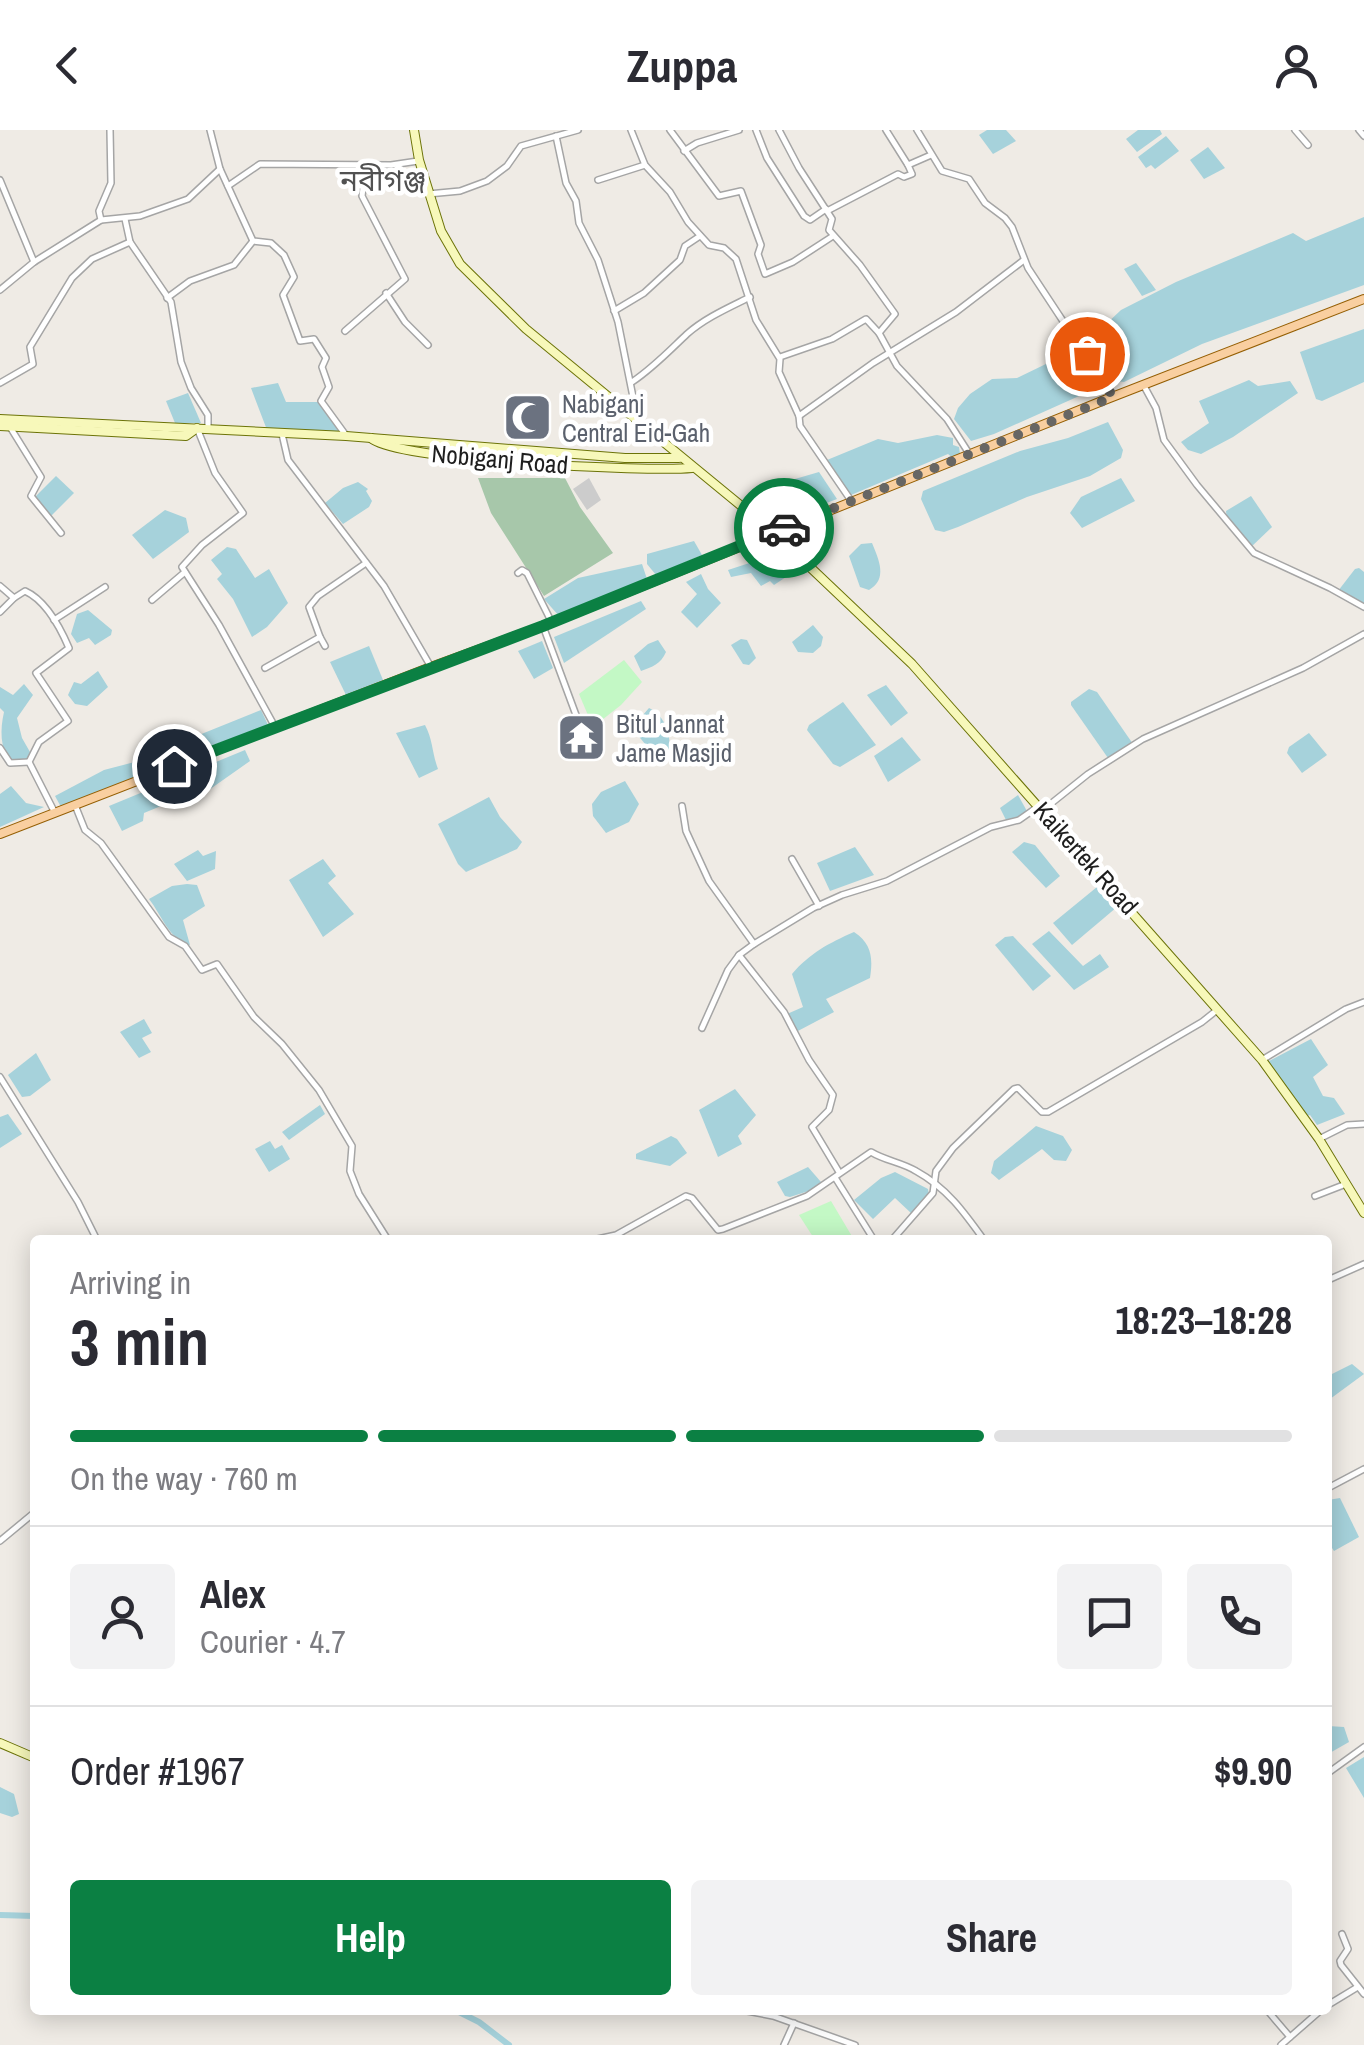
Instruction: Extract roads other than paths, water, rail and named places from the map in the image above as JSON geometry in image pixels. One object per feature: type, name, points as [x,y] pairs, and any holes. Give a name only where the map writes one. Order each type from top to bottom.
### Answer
[{"type":"main road","name":"Kaikertek Road","points":[[414,130],[440,230],[460,264],[526,329],[773,532],[912,664],[1220,1008],[1319,1140],[1364,1214]]},
{"type":"main road","points":[[0,834],[273,724],[548,624],[1364,299]]},
{"type":"main road","name":"Nobiganj Road","points":[[3,424],[198,428],[625,458],[680,458]]},
{"type":"main road","name":"Nobiganj Road","points":[[371,438],[390,448],[439,455],[655,470],[692,468]]},
{"type":"main road","points":[[0,1743],[30,1756]]},
{"type":"street","points":[[102,220],[98,211],[110,183],[110,130]]},
{"type":"street","points":[[210,130],[220,168],[254,241]]},
{"type":"street","points":[[428,194],[475,186],[507,166],[518,148],[578,130]]},
{"type":"street","points":[[631,130],[644,164],[670,192],[700,236],[735,258],[756,320],[780,357],[778,372],[799,424],[852,502]]},
{"type":"street","points":[[670,130],[719,196],[741,192],[761,245],[758,254],[764,274],[793,262],[832,236]]},
{"type":"street","points":[[684,150],[739,130]]},
{"type":"street","points":[[756,130],[767,158],[810,220],[898,174],[904,178],[912,174],[886,130]]},
{"type":"street","points":[[779,130],[833,222],[828,228],[832,236],[860,265],[895,314],[878,333]]},
{"type":"street","points":[[916,130],[945,174],[969,179],[985,203],[1005,218],[1024,260],[1113,397]]},
{"type":"street","points":[[1296,130],[1308,145]]},
{"type":"street","points":[[556,136],[579,223],[598,260],[614,311],[632,382],[636,417]]},
{"type":"street","points":[[908,165],[932,154]]},
{"type":"street","points":[[228,186],[260,164],[366,165],[419,160]]},
{"type":"street","points":[[598,180],[644,164]]},
{"type":"street","points":[[345,331],[405,278],[362,196],[366,165]]},
{"type":"street","points":[[0,290],[34,262],[102,220],[125,220],[188,199],[220,168]]},
{"type":"street","points":[[0,180],[34,262]]},
{"type":"street","points":[[125,220],[130,242],[168,298],[182,362],[191,388],[208,415],[208,429]]},
{"type":"street","points":[[614,311],[644,294],[680,260],[685,246],[700,236]]},
{"type":"street","points":[[168,298],[190,281],[234,265],[254,241]]},
{"type":"street","points":[[254,241],[274,245],[293,274],[294,279],[282,296],[300,341],[314,339],[326,358],[322,367],[329,387],[321,401],[346,436]]},
{"type":"street","points":[[0,384],[33,364],[30,348],[72,278],[92,260],[130,242]]},
{"type":"street","points":[[799,416],[956,312],[1024,260]]},
{"type":"street","points":[[386,292],[405,322],[428,344]]},
{"type":"street","points":[[632,382],[684,336],[750,297]]},
{"type":"street","points":[[780,357],[832,339],[866,319],[897,366],[946,419],[970,455]]},
{"type":"street","points":[[1144,386],[1156,408],[1164,440],[1254,553],[1364,608]]},
{"type":"street","points":[[3,424],[40,477],[30,496],[60,533]]},
{"type":"street","points":[[198,428],[215,473],[242,513],[182,564],[273,724]]},
{"type":"street","points":[[282,434],[288,460],[384,586],[430,666]]},
{"type":"street","points":[[325,646],[308,606],[366,564]]},
{"type":"street","points":[[152,600],[185,572]]},
{"type":"street","points":[[518,573],[528,572],[576,715],[597,745]]},
{"type":"street","points":[[0,586],[14,598]]},
{"type":"street","points":[[54,620],[105,588]]},
{"type":"street","points":[[0,612],[28,591],[54,620],[68,650],[36,673],[68,721],[40,742],[29,762]]},
{"type":"street","points":[[702,1028],[739,954],[754,944],[819,906],[887,881],[991,827],[1018,820],[1143,739],[1303,668],[1364,634]]},
{"type":"street","points":[[264,668],[320,637]]},
{"type":"street","points":[[0,748],[10,763],[29,762]]},
{"type":"street","points":[[29,762],[55,813]]},
{"type":"street","points":[[74,805],[86,830],[102,843],[169,938],[185,946],[202,970],[217,964],[254,1017],[319,1090],[352,1146],[350,1171],[359,1194],[385,1235]]},
{"type":"street","points":[[682,806],[686,831],[709,882],[754,944]]},
{"type":"street","points":[[792,860],[819,906]]},
{"type":"street","points":[[739,954],[784,1012],[833,1095],[829,1110],[812,1127],[871,1235]]},
{"type":"street","points":[[1262,1060],[1364,1002]]},
{"type":"street","points":[[896,1235],[933,1192],[936,1170],[953,1148],[1014,1090],[1018,1088],[1042,1112],[1048,1112],[1220,1008]]},
{"type":"street","points":[[0,1077],[94,1235]]},
{"type":"street","points":[[1319,1140],[1347,1126],[1364,1124]]},
{"type":"street","points":[[616,1235],[686,1196],[718,1230],[723,1229],[806,1196],[872,1152],[885,1161],[914,1170],[956,1199],[981,1235]]},
{"type":"street","points":[[1315,1196],[1346,1184]]},
{"type":"street","points":[[1332,1278],[1364,1264]]},
{"type":"street","points":[[1332,1486],[1364,1469]]},
{"type":"street","points":[[0,1541],[30,1516]]},
{"type":"street","points":[[1332,1770],[1364,1747]]},
{"type":"street","points":[[1342,1934],[1347,1953],[1340,1961],[1364,1994]]},
{"type":"street","points":[[1332,2003],[1356,1988]]},
{"type":"street","points":[[762,2015],[855,2045]]},
{"type":"street","points":[[1271,2015],[1290,2037]]},
{"type":"street","points":[[1280,2045],[1316,2015]]},
{"type":"street","points":[[784,2045],[794,2023]]},
{"type":"water","points":[[987,130],[1006,130],[1016,141],[993,154],[979,135]]},
{"type":"water","points":[[1138,130],[1160,130],[1162,134],[1137,152],[1126,139]]},
{"type":"water","points":[[1166,136],[1179,151],[1155,169],[1151,165],[1146,168],[1138,157]]},
{"type":"water","points":[[1208,147],[1225,168],[1204,179],[1190,160]]},
{"type":"water","points":[[1364,217],[1364,285],[1202,344],[1124,382],[1117,381],[1095,352],[1108,341],[1103,327],[1121,310],[1176,282],[1293,233],[1306,241]]},
{"type":"water","points":[[1136,263],[1156,290],[1142,296],[1124,269]]},
{"type":"water","points":[[1364,329],[1364,382],[1322,401],[1316,399],[1300,352]]},
{"type":"water","points":[[1077,357],[1094,373],[1097,388],[971,441],[954,419],[970,394],[992,379],[1017,378],[1048,363]]},
{"type":"water","points":[[1249,380],[1258,386],[1290,381],[1298,393],[1201,454],[1188,450],[1181,442],[1209,423],[1199,401]]},
{"type":"water","points":[[278,383],[286,402],[319,402],[341,435],[267,430],[251,388]]},
{"type":"water","points":[[188,393],[201,423],[175,423],[166,401]]},
{"type":"water","points":[[1108,422],[1123,450],[1121,458],[1090,476],[944,532],[935,530],[921,499],[923,491],[1020,451]]},
{"type":"water","points":[[937,435],[953,438],[960,454],[953,458],[948,454],[851,495],[827,460],[878,439],[898,443]]},
{"type":"water","points":[[819,472],[837,499],[803,512],[796,496],[795,479]]},
{"type":"water","points":[[56,476],[74,493],[50,517],[34,498]]},
{"type":"water","points":[[1121,478],[1135,501],[1082,528],[1070,513],[1081,497]]},
{"type":"water","points":[[358,482],[368,489],[372,501],[343,524],[325,503]]},
{"type":"water","points":[[1251,496],[1272,527],[1250,548],[1227,521],[1226,511]]},
{"type":"water","points":[[165,510],[186,518],[189,532],[153,559],[132,535]]},
{"type":"water","points":[[694,541],[702,555],[656,575],[647,564],[647,554]]},
{"type":"water","points":[[872,543],[880,575],[869,590],[860,587],[849,556],[861,544]]},
{"type":"water","points":[[227,547],[236,549],[255,578],[269,569],[288,603],[267,627],[252,637],[233,599],[217,579],[222,574],[211,560]]},
{"type":"water","points":[[765,558],[777,573],[781,570],[786,577],[774,585],[770,581],[761,586],[751,573],[731,577],[728,570]]},
{"type":"water","points":[[642,564],[647,579],[559,616],[544,599],[578,578]]},
{"type":"water","points":[[1359,568],[1364,572],[1364,606],[1338,591]]},
{"type":"water","points":[[701,574],[721,603],[697,628],[681,612],[697,594],[686,582]]},
{"type":"water","points":[[641,601],[646,609],[564,663],[554,637]]},
{"type":"water","points":[[88,610],[112,630],[111,635],[95,645],[89,638],[77,643],[71,634],[77,614]]},
{"type":"water","points":[[813,625],[823,637],[821,646],[813,653],[798,652],[792,642]]},
{"type":"water","points":[[658,640],[666,652],[664,656],[641,671],[634,656]]},
{"type":"water","points":[[747,640],[756,658],[749,665],[743,664],[731,645]]},
{"type":"water","points":[[542,641],[553,668],[534,679],[518,651]]},
{"type":"water","points":[[369,646],[383,680],[346,695],[330,662]]},
{"type":"water","points":[[98,671],[108,687],[87,706],[75,704],[68,695],[74,682],[81,684]]},
{"type":"water","points":[[24,684],[33,695],[17,718],[30,752],[27,761],[10,762],[2,738],[4,712],[0,708],[0,687],[13,695]]},
{"type":"water","points":[[886,685],[908,713],[891,726],[867,695]]},
{"type":"water","points":[[1089,689],[1097,692],[1133,744],[1108,758],[1071,705]]},
{"type":"water","points":[[843,702],[876,745],[840,767],[833,764],[807,730]]},
{"type":"water","points":[[649,708],[667,728],[667,755],[655,756],[636,733],[636,723]]},
{"type":"water","points":[[261,710],[269,727],[203,748],[194,737]]},
{"type":"water","points":[[425,725],[438,769],[419,778],[396,733]]},
{"type":"water","points":[[1309,733],[1327,755],[1302,773],[1287,753],[1289,747]]},
{"type":"water","points":[[902,737],[921,760],[888,782],[874,756]]},
{"type":"water","points":[[245,750],[250,761],[206,792],[190,794],[144,813],[143,821],[122,831],[109,806]]},
{"type":"water","points":[[169,753],[173,761],[61,807],[55,796],[104,770]]},
{"type":"water","points":[[625,781],[639,804],[629,822],[606,833],[593,816],[592,804],[601,792]]},
{"type":"water","points":[[11,786],[26,803],[44,807],[0,827],[0,794]]},
{"type":"water","points":[[1018,795],[1028,813],[1007,822],[1000,808]]},
{"type":"water","points":[[489,797],[522,842],[517,849],[466,872],[438,824]]},
{"type":"water","points":[[1024,842],[1035,845],[1060,876],[1046,888],[1012,852]]},
{"type":"water","points":[[855,847],[874,875],[830,891],[817,863]]},
{"type":"water","points":[[198,850],[203,856],[216,851],[215,869],[187,881],[174,864]]},
{"type":"water","points":[[323,859],[336,876],[328,883],[354,914],[323,937],[289,880]]},
{"type":"water","points":[[197,885],[205,906],[183,920],[190,945],[171,933],[149,899],[172,886]]},
{"type":"water","points":[[1097,887],[1117,907],[1072,945],[1053,923]]},
{"type":"water","points":[[1049,931],[1083,966],[1100,954],[1109,967],[1074,990],[1032,944]]},
{"type":"water","points":[[854,932],[870,952],[870,978],[826,999],[834,1012],[796,1032],[787,1014],[803,1007],[792,974],[820,949]]},
{"type":"water","points":[[1013,936],[1051,976],[1033,991],[995,945]]},
{"type":"water","points":[[144,1019],[152,1033],[142,1038],[151,1052],[139,1058],[120,1032]]},
{"type":"water","points":[[1311,1039],[1328,1065],[1313,1077],[1323,1096],[1334,1098],[1345,1114],[1317,1125],[1310,1115],[1305,1117],[1267,1062]]},
{"type":"water","points":[[36,1053],[51,1080],[30,1096],[22,1097],[8,1075]]},
{"type":"water","points":[[735,1089],[756,1115],[738,1136],[742,1144],[718,1157],[699,1110]]},
{"type":"water","points":[[320,1105],[325,1114],[289,1140],[282,1132]]},
{"type":"water","points":[[8,1114],[22,1134],[0,1148],[0,1117]]},
{"type":"water","points":[[1036,1126],[1063,1136],[1072,1150],[1066,1161],[1054,1160],[1042,1149],[999,1180],[991,1173],[994,1161]]},
{"type":"water","points":[[671,1136],[687,1153],[670,1166],[636,1159],[636,1154]]},
{"type":"water","points":[[270,1141],[275,1149],[282,1145],[290,1159],[269,1172],[255,1149]]},
{"type":"water","points":[[808,1167],[821,1182],[818,1188],[785,1196],[777,1182]]},
{"type":"water","points":[[895,1172],[928,1189],[929,1195],[911,1213],[895,1198],[873,1219],[854,1200]]},
{"type":"water","points":[[1352,1364],[1364,1374],[1332,1398],[1332,1374]]},
{"type":"water","points":[[1340,1498],[1359,1537],[1334,1551],[1332,1548],[1332,1499]]},
{"type":"water","points":[[1332,1726],[1344,1727],[1349,1742],[1332,1752]]},
{"type":"water","points":[[1364,1757],[1364,1798],[1346,1768]]},
{"type":"water","points":[[0,1787],[14,1794],[19,1814],[12,1817],[0,1813]]},
{"type":"waterway","points":[[0,1915],[30,1916]]},
{"type":"waterway","points":[[465,2015],[509,2045]]},
{"type":"place","name":"Nabiganj Central Eid-Gah","points":[[527,418]]},
{"type":"place","name":"Bitul Jannat Jame Masjid","points":[[581,738]]},
{"type":"district","name":"নবীগঞ্জ","points":[[383,181]]}]
